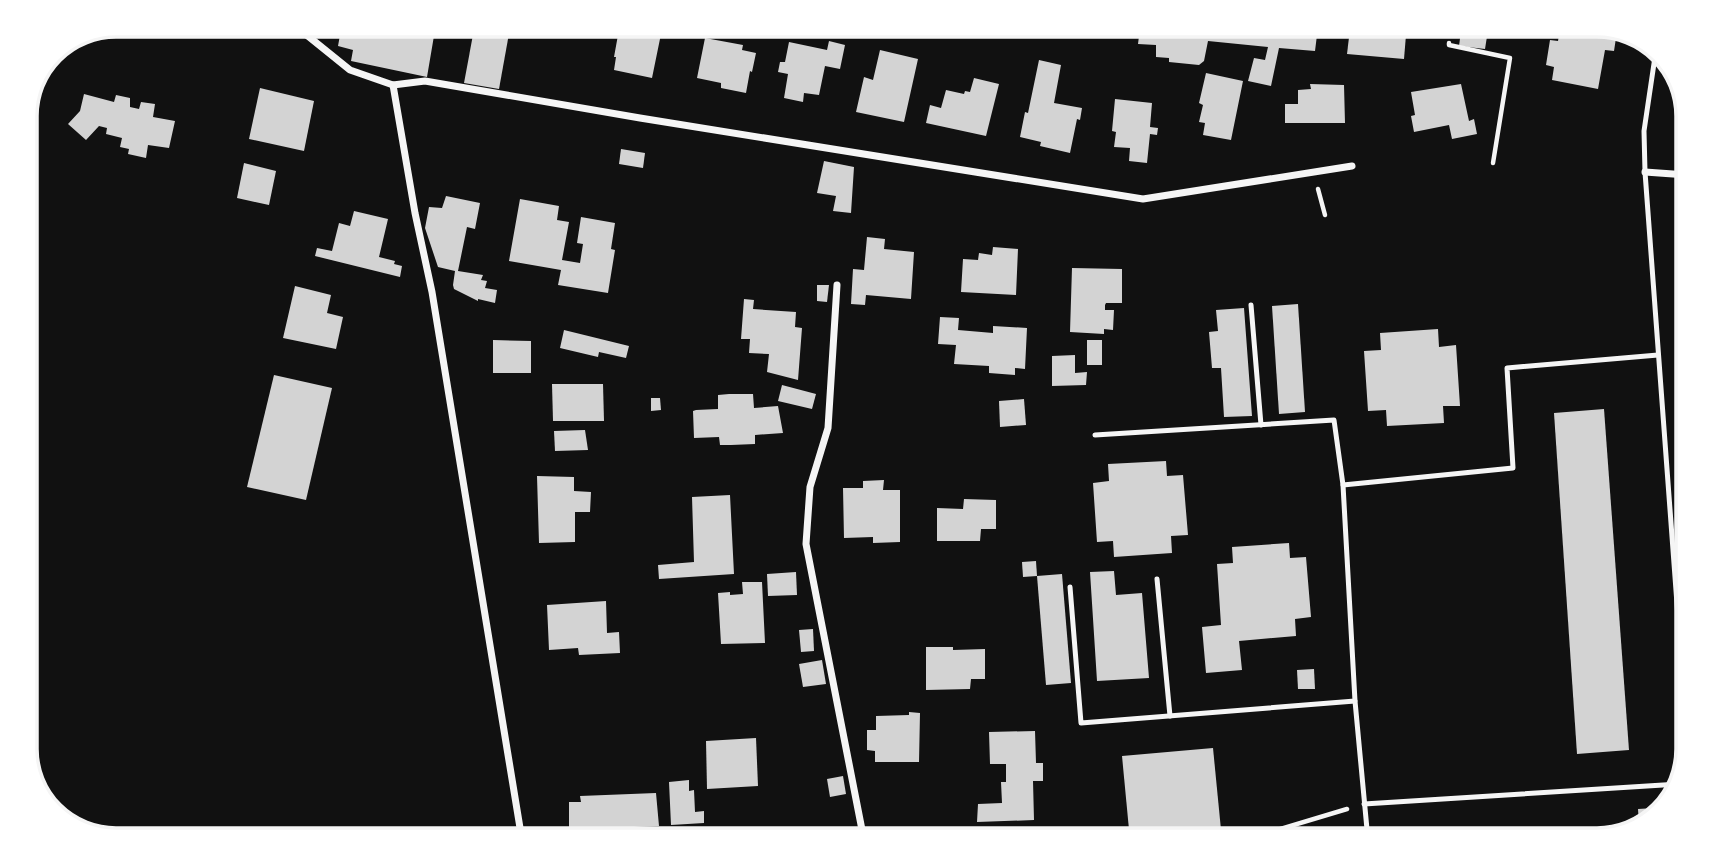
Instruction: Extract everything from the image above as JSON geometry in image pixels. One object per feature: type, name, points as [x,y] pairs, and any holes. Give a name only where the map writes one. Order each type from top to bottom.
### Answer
[{"type":"street","points":[[308,37],[350,70],[393,85],[425,81],[1143,199],[1352,166]]},
{"type":"street","points":[[393,85],[432,292],[520,828]]},
{"type":"street","points":[[1646,172],[1676,173]]},
{"type":"street","points":[[837,285],[828,428],[810,487],[806,544],[861,828]]},
{"type":"lane","points":[[1654,61],[1644,131],[1676,592]]},
{"type":"lane","points":[[1251,305],[1261,425]]},
{"type":"lane","points":[[1343,485],[1513,468],[1507,368],[1658,355]]},
{"type":"lane","points":[[1095,435],[1334,421],[1343,485],[1355,701],[1367,828]]},
{"type":"lane","points":[[1157,579],[1170,716]]},
{"type":"lane","points":[[1070,587],[1081,723],[1355,701]]},
{"type":"lane","points":[[1364,804],[1668,785]]},
{"type":"path","points":[[1447,37],[1449,45],[1510,58],[1493,163]]},
{"type":"path","points":[[1313,173],[1325,215]]},
{"type":"path","points":[[1286,828],[1364,804]]},
{"type":"building","points":[[340,37],[434,37],[427,77],[351,61],[353,50],[338,46]]},
{"type":"building","points":[[473,37],[508,37],[499,89],[464,83]]},
{"type":"building","points":[[618,37],[660,37],[652,78],[614,70]]},
{"type":"building","points":[[1139,37],[1317,37],[1315,51],[1279,48],[1271,86],[1248,81],[1254,58],[1265,60],[1268,47],[1208,41],[1204,61],[1199,65],[1169,62],[1169,58],[1156,57],[1156,45],[1138,44]]},
{"type":"building","points":[[1349,37],[1406,37],[1404,59],[1347,54]]},
{"type":"building","points":[[1460,37],[1487,37],[1485,49],[1459,46]]},
{"type":"building","points":[[1559,37],[1616,39],[1614,51],[1605,50],[1598,89],[1552,80],[1554,67],[1546,65],[1550,40],[1558,41]]},
{"type":"building","points":[[705,38],[743,45],[742,50],[756,53],[746,93],[721,88],[721,83],[697,78]]},
{"type":"building","points":[[829,41],[845,45],[840,69],[825,66],[819,95],[804,93],[803,102],[784,98],[788,74],[778,72],[780,62],[785,62],[789,42],[827,50]]},
{"type":"building","points":[[880,50],[918,59],[904,122],[856,112],[864,77],[873,80]]},
{"type":"building","points":[[1039,60],[1061,65],[1054,103],[1082,108],[1070,153],[1040,146],[1041,142],[1020,137]]},
{"type":"building","points":[[1206,73],[1243,81],[1231,140],[1203,135],[1205,123],[1199,122],[1203,105],[1199,103]]},
{"type":"building","points":[[974,78],[999,84],[986,136],[926,123],[930,105],[941,108],[946,90],[964,94],[965,91],[970,92]]},
{"type":"building","points":[[1310,84],[1344,85],[1345,123],[1285,123],[1285,104],[1298,104],[1298,90],[1311,89]]},
{"type":"building","points":[[1461,84],[1469,121],[1474,119],[1477,134],[1452,139],[1449,125],[1414,132],[1411,116],[1415,115],[1411,92]]},
{"type":"building","points":[[260,88],[314,101],[304,151],[249,139]]},
{"type":"building","points":[[84,94],[114,102],[116,95],[130,98],[130,107],[139,109],[141,102],[155,104],[153,117],[175,121],[169,148],[148,145],[146,158],[128,154],[129,149],[120,147],[122,138],[106,134],[107,128],[99,126],[86,140],[68,124],[80,111]]},
{"type":"building","points":[[1115,99],[1152,103],[1150,127],[1158,128],[1157,135],[1150,134],[1147,163],[1129,161],[1130,148],[1114,147],[1116,132],[1112,131]]},
{"type":"building","points":[[621,149],[645,153],[643,168],[619,164]]},
{"type":"building","points":[[824,161],[854,167],[851,213],[833,211],[836,196],[817,193]]},
{"type":"building","points":[[244,163],[276,171],[269,205],[237,198]]},
{"type":"building","points":[[446,196],[480,203],[475,229],[467,227],[458,271],[483,275],[481,280],[487,281],[485,288],[497,290],[495,303],[478,301],[454,289],[455,271],[438,267],[425,228],[429,207],[442,208]]},
{"type":"building","points":[[520,199],[559,206],[557,220],[569,222],[562,260],[580,263],[583,244],[577,243],[581,217],[615,223],[611,249],[615,250],[608,293],[558,285],[561,270],[509,261]]},
{"type":"building","points":[[354,211],[388,219],[379,257],[395,261],[394,264],[402,266],[400,277],[315,256],[317,248],[332,251],[339,223],[350,226]]},
{"type":"building","points":[[867,237],[885,239],[884,249],[914,252],[911,299],[866,295],[865,305],[851,304],[853,269],[864,270]]},
{"type":"building","points":[[993,247],[1018,249],[1016,295],[961,292],[963,259],[978,260],[979,253],[992,255]]},
{"type":"building","points":[[1072,268],[1122,269],[1122,303],[1105,305],[1105,310],[1114,310],[1113,330],[1104,329],[1104,334],[1070,332]]},
{"type":"building","points":[[817,285],[829,285],[827,302],[817,301]]},
{"type":"building","points":[[295,286],[331,295],[327,313],[343,317],[336,349],[283,338]]},
{"type":"building","points":[[744,299],[754,300],[753,309],[796,312],[795,327],[802,328],[798,380],[767,372],[769,354],[749,353],[750,339],[741,339]]},
{"type":"building","points":[[1298,304],[1305,412],[1279,414],[1272,306]]},
{"type":"building","points":[[1244,308],[1252,416],[1224,417],[1221,368],[1212,368],[1209,332],[1218,331],[1216,310]]},
{"type":"building","points":[[940,317],[959,318],[958,330],[993,333],[993,326],[1027,328],[1025,369],[1015,368],[1015,375],[989,373],[989,366],[954,364],[956,345],[938,344]]},
{"type":"building","points":[[1438,329],[1439,347],[1456,345],[1460,406],[1443,406],[1444,423],[1387,426],[1386,410],[1368,411],[1364,351],[1381,350],[1380,333]]},
{"type":"building","points":[[564,330],[629,346],[626,358],[599,352],[598,357],[560,348]]},
{"type":"building","points":[[493,340],[531,341],[531,373],[493,373]]},
{"type":"building","points":[[1087,340],[1102,340],[1102,365],[1087,365]]},
{"type":"building","points":[[1075,355],[1075,373],[1087,372],[1086,385],[1052,386],[1052,356]]},
{"type":"building","points":[[274,375],[332,388],[306,500],[247,487]]},
{"type":"building","points":[[552,384],[603,384],[604,421],[553,421]]},
{"type":"building","points":[[782,385],[816,394],[812,409],[778,401]]},
{"type":"building","points":[[753,394],[754,408],[778,406],[783,433],[755,435],[755,444],[720,445],[719,437],[694,438],[693,411],[718,409],[718,395]]},
{"type":"building","points":[[651,398],[660,398],[661,410],[651,411]]},
{"type":"building","points":[[1024,399],[1026,425],[1000,427],[999,401]]},
{"type":"building","points":[[1604,409],[1629,750],[1577,754],[1554,413]]},
{"type":"building","points":[[585,430],[588,450],[555,451],[554,431]]},
{"type":"building","points":[[1166,461],[1167,476],[1183,475],[1188,535],[1171,536],[1172,553],[1114,557],[1113,541],[1097,542],[1093,483],[1109,481],[1108,464]]},
{"type":"building","points":[[537,476],[574,477],[574,491],[591,492],[590,512],[575,512],[575,542],[539,543]]},
{"type":"building","points":[[884,480],[883,490],[900,490],[900,542],[873,543],[873,537],[844,538],[843,488],[863,488],[863,481]]},
{"type":"building","points":[[730,495],[734,574],[659,579],[658,565],[694,562],[692,497]]},
{"type":"building","points":[[964,499],[996,500],[996,529],[981,529],[980,541],[937,541],[937,508],[963,509]]},
{"type":"building","points":[[1289,543],[1290,558],[1306,557],[1311,617],[1295,619],[1296,636],[1239,641],[1242,670],[1206,673],[1202,627],[1221,625],[1217,564],[1233,563],[1232,547]]},
{"type":"building","points":[[1036,561],[1037,576],[1023,577],[1022,562]]},
{"type":"building","points":[[1114,571],[1116,595],[1142,593],[1149,678],[1097,681],[1090,572]]},
{"type":"building","points":[[796,572],[797,595],[768,596],[767,574]]},
{"type":"building","points":[[1062,574],[1071,683],[1046,685],[1037,576]]},
{"type":"building","points":[[742,582],[762,582],[765,643],[721,644],[718,593],[743,594]]},
{"type":"building","points":[[606,601],[607,633],[619,632],[620,653],[579,655],[578,648],[549,650],[547,605]]},
{"type":"building","points":[[813,629],[814,651],[801,652],[799,630]]},
{"type":"building","points":[[926,647],[985,649],[985,679],[971,679],[970,689],[926,690]]},
{"type":"building","points":[[822,660],[826,684],[803,687],[799,664]]},
{"type":"building","points":[[1314,669],[1315,689],[1298,689],[1297,670]]},
{"type":"building","points":[[909,712],[920,713],[919,762],[875,762],[875,751],[867,750],[867,730],[876,730],[876,716],[909,715]]},
{"type":"building","points":[[1035,731],[1036,763],[1043,763],[1043,781],[1033,781],[1034,820],[977,822],[978,804],[1002,803],[1001,782],[1006,782],[1006,764],[990,764],[989,732]]},
{"type":"building","points":[[756,738],[758,786],[707,789],[706,741]]},
{"type":"building","points":[[1213,748],[1221,828],[1129,828],[1122,756]]},
{"type":"building","points":[[843,776],[846,794],[830,797],[827,779]]},
{"type":"building","points":[[689,780],[689,791],[694,790],[695,812],[704,811],[704,823],[671,825],[669,782]]},
{"type":"building","points":[[656,793],[659,826],[569,828],[569,802],[581,802],[580,796]]},
{"type":"building","points":[[1649,808],[1638,817],[1638,809]]}]
